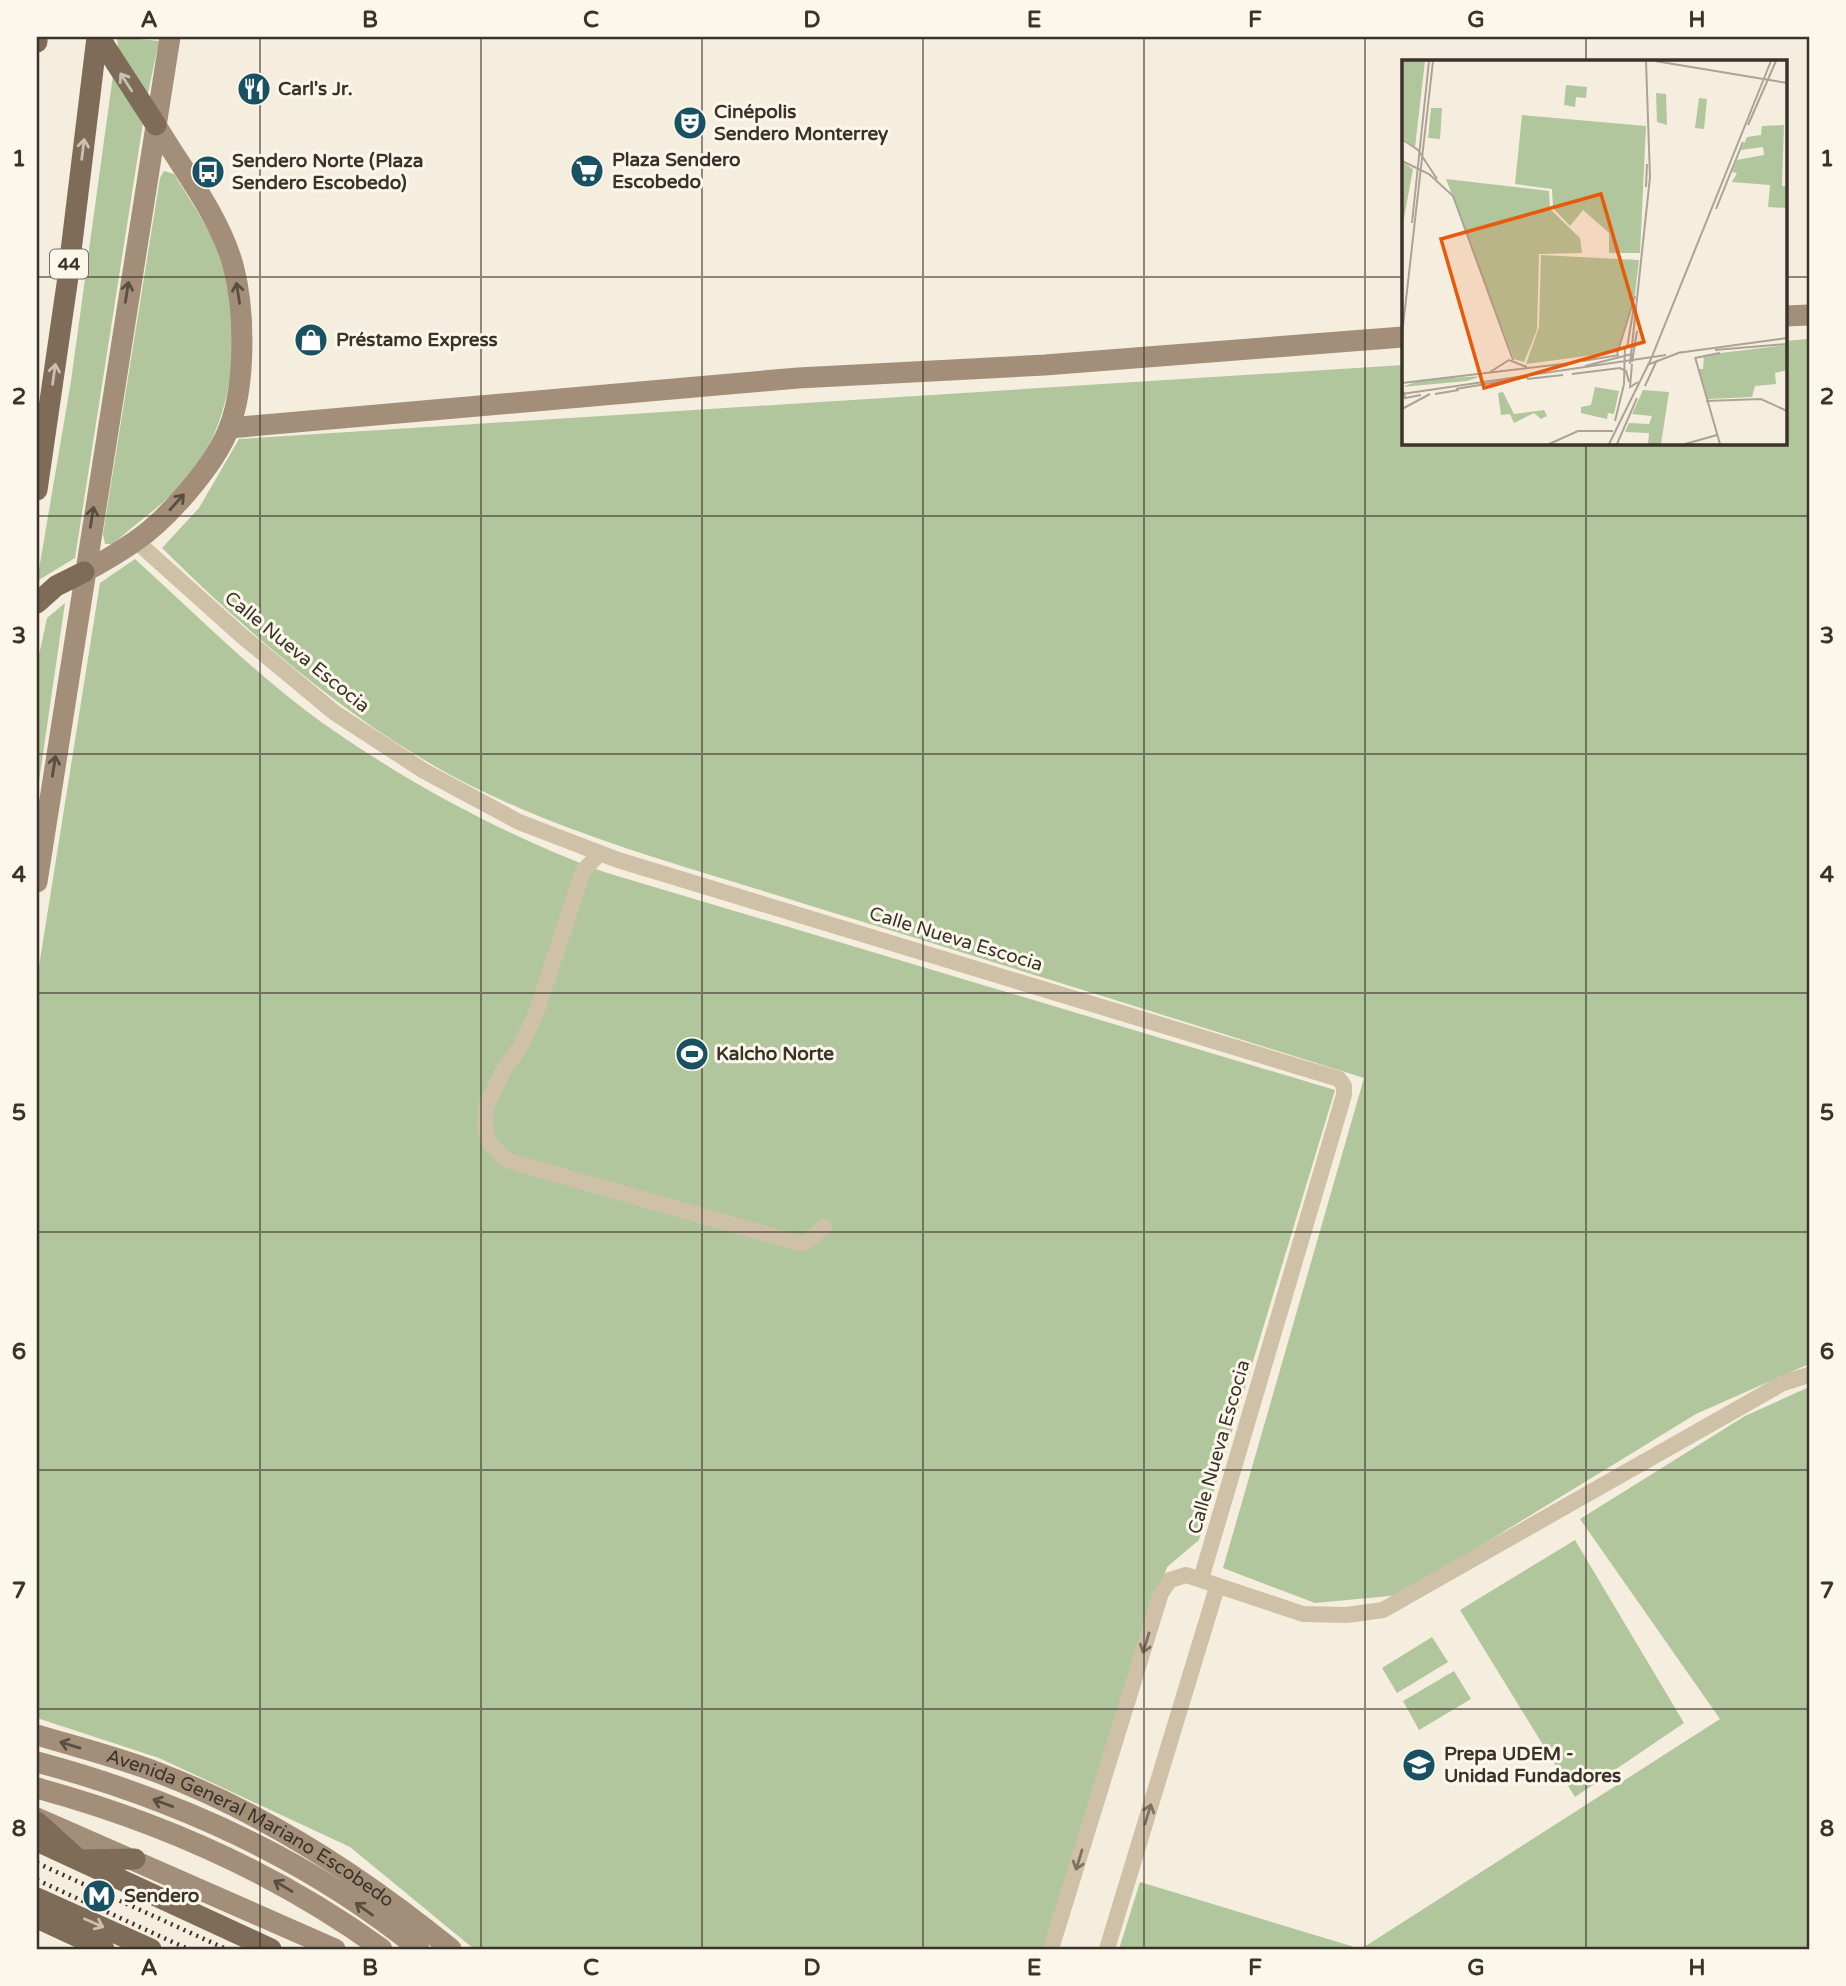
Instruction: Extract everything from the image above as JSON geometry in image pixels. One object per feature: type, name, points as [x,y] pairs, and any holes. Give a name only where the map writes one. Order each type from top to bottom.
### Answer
[{"type":"main road","points":[[37,37],[37,42]]},
{"type":"main road","points":[[98,37],[156,125]]},
{"type":"main road","name":"44","points":[[37,490],[67,284],[98,37]]},
{"type":"main road","points":[[37,603],[56,586],[84,572]]},
{"type":"main road","points":[[37,1820],[79,1860],[135,1859]]},
{"type":"main road","points":[[37,1841],[271,1949]]},
{"type":"main road","points":[[37,1857],[144,1904],[187,1910]]},
{"type":"main road","points":[[37,1898],[151,1949]]},
{"type":"main road","points":[[37,1918],[104,1949]]},
{"type":"street","points":[[37,882],[170,37]]},
{"type":"street","points":[[84,572],[136,541],[194,482],[229,428],[239,381],[242,336],[233,264],[215,221],[156,125]]},
{"type":"street","points":[[1786,316],[1809,315]]},
{"type":"street","points":[[229,428],[798,377],[1045,365],[1402,337]]},
{"type":"street","name":"Calle Nueva Escocia","points":[[136,541],[242,636],[335,713],[424,771],[519,822],[600,853],[1335,1077],[1342,1082],[1344,1096],[1202,1579]]},
{"type":"street","points":[[600,853],[583,872],[536,1013],[522,1044],[503,1071],[486,1107],[485,1128],[489,1142],[505,1159],[516,1163],[798,1243],[807,1242],[824,1227]]},
{"type":"street","points":[[1052,1949],[1161,1593],[1170,1580],[1186,1575],[1202,1579],[1217,1587],[1303,1614],[1347,1615],[1383,1610],[1783,1383],[1809,1375]]},
{"type":"street","points":[[1107,1949],[1217,1587]]},
{"type":"street","name":"Avenida General Mariano Escobedo","points":[[37,1735],[159,1773],[228,1804],[362,1880],[451,1949]]},
{"type":"street","points":[[37,1762],[150,1798],[246,1838],[341,1892],[419,1949]]},
{"type":"street","points":[[37,1788],[108,1807],[213,1849],[261,1873],[346,1923],[382,1949]]},
{"type":"street","points":[[37,1820],[135,1859],[335,1949]]},
{"type":"green space","points":[[117,37],[159,41],[146,103],[118,48]]},
{"type":"green space","points":[[113,75],[143,123],[75,558],[37,581],[71,381]]},
{"type":"green space","points":[[164,171],[174,174],[194,206],[212,238],[223,266],[233,329],[227,393],[206,451],[189,476],[162,503],[113,544],[105,544],[103,534],[160,178]]},
{"type":"green space","points":[[1809,339],[1809,1364],[1696,1414],[1400,1595],[1315,1603],[1223,1568],[1364,1078],[607,842],[508,803],[461,781],[416,755],[348,709],[283,659],[162,548],[199,508],[239,439],[1402,365],[1402,444],[1786,444],[1786,341]]},
{"type":"green space","points":[[135,559],[234,651],[313,716],[371,756],[435,794],[535,844],[604,872],[1335,1090],[1199,1540],[1167,1567],[1046,1949],[474,1949],[350,1847],[159,1758],[37,1718],[37,979],[100,583]]},
{"type":"green space","points":[[65,603],[37,795],[37,664],[47,618]]},
{"type":"green space","points":[[1809,1387],[1809,1949],[1361,1949],[1720,1719],[1580,1519],[1745,1416]]},
{"type":"green space","points":[[1575,1540],[1684,1723],[1575,1797],[1460,1610]]},
{"type":"green space","points":[[1432,1637],[1448,1662],[1397,1693],[1382,1668]]},
{"type":"green space","points":[[1454,1671],[1471,1699],[1419,1730],[1403,1701]]},
{"type":"green space","points":[[1140,1882],[1361,1949],[1119,1949]]},
{"type":"railway","points":[[37,1863],[226,1949]]},
{"type":"railway","points":[[37,1880],[188,1949]]},
{"type":"place","name":"Carl's Jr.","points":[[254,89]]},
{"type":"place","name":"Cinépolis Sendero Monterrey","points":[[690,123]]},
{"type":"place","name":"Plaza Sendero Escobedo","points":[[587,171]]},
{"type":"place","name":"Sendero Norte (Plaza Sendero Escobedo)","points":[[208,172]]},
{"type":"place","name":"Préstamo Express","points":[[311,340]]},
{"type":"place","name":"Kalcho Norte","points":[[692,1054]]},
{"type":"place","name":"Prepa UDEM - Unidad Fundadores","points":[[1419,1765]]},
{"type":"place","name":"Sendero","points":[[99,1896]]}]
